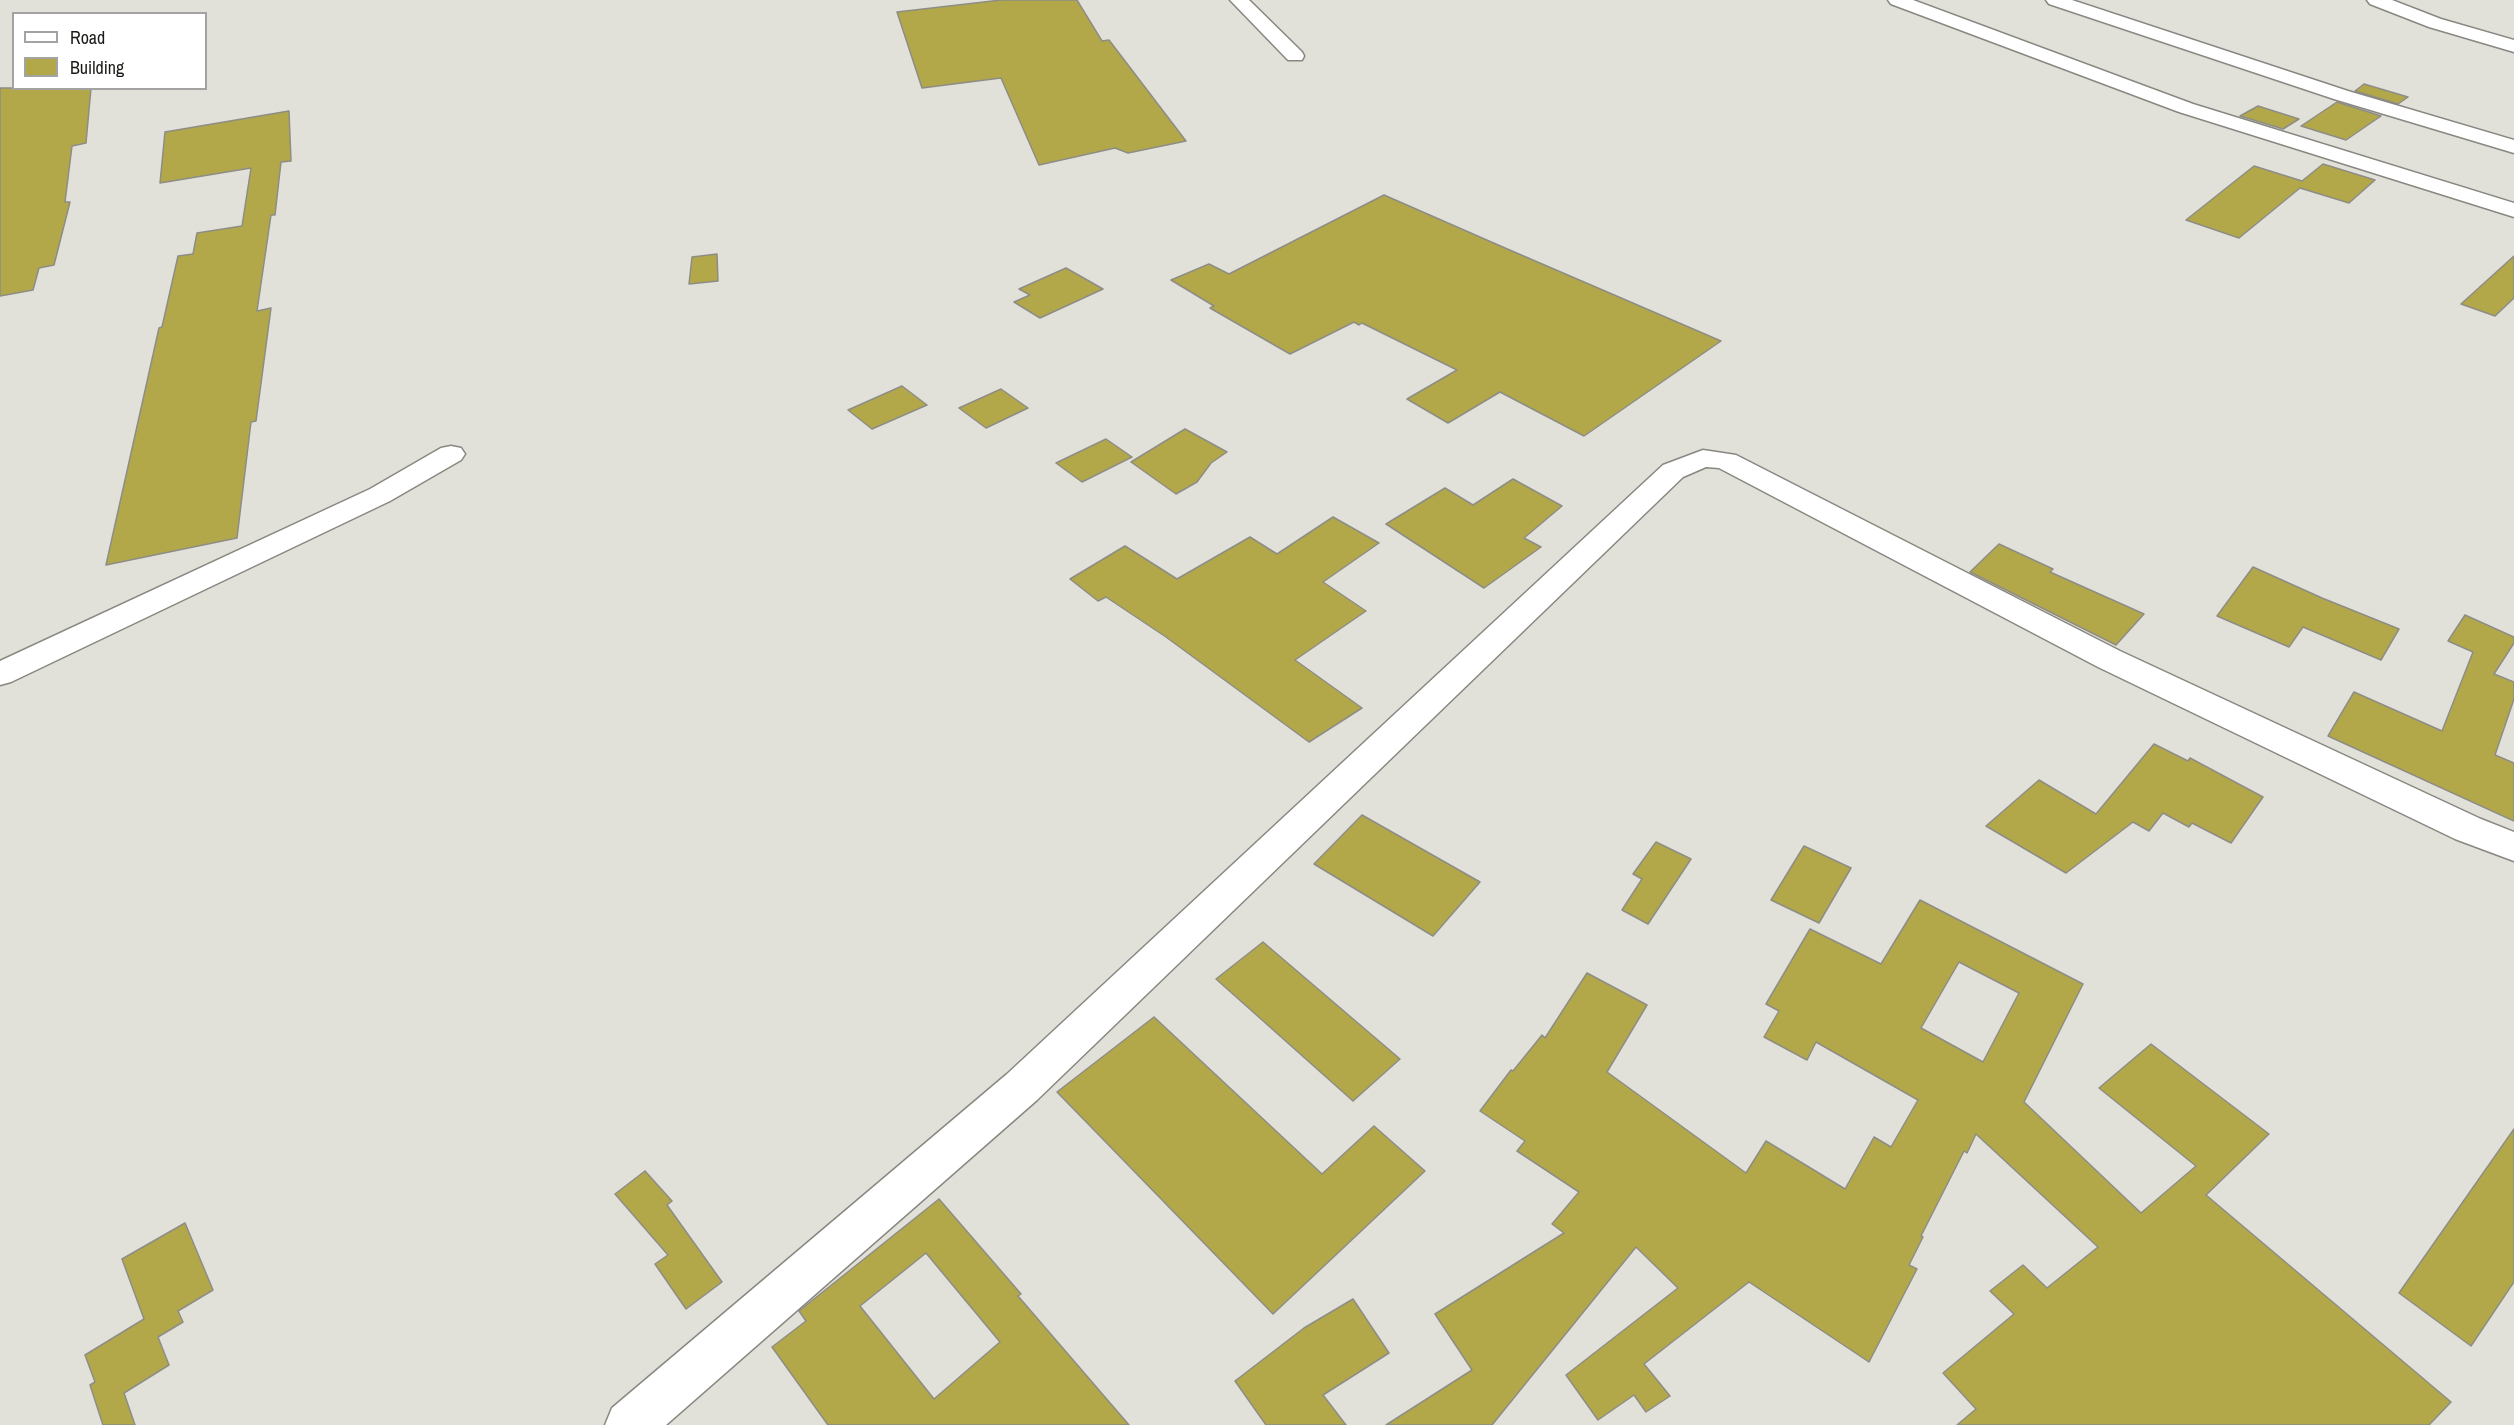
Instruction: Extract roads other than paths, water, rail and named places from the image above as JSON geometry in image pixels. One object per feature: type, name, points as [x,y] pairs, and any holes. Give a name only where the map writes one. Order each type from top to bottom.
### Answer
[{"type":"street","points":[[1239,0],[1295,56]]},
{"type":"street","points":[[1897,0],[2186,108],[2514,210]]},
{"type":"street","points":[[2055,0],[2342,95],[2514,147]]},
{"type":"street","points":[[2376,0],[2434,23],[2514,46]]},
{"type":"street","points":[[0,674],[380,495],[451,454]]},
{"type":"street","points":[[629,1425],[1022,1087],[1673,471],[1703,458],[1726,461],[2109,659],[2457,824],[2514,847]]}]
